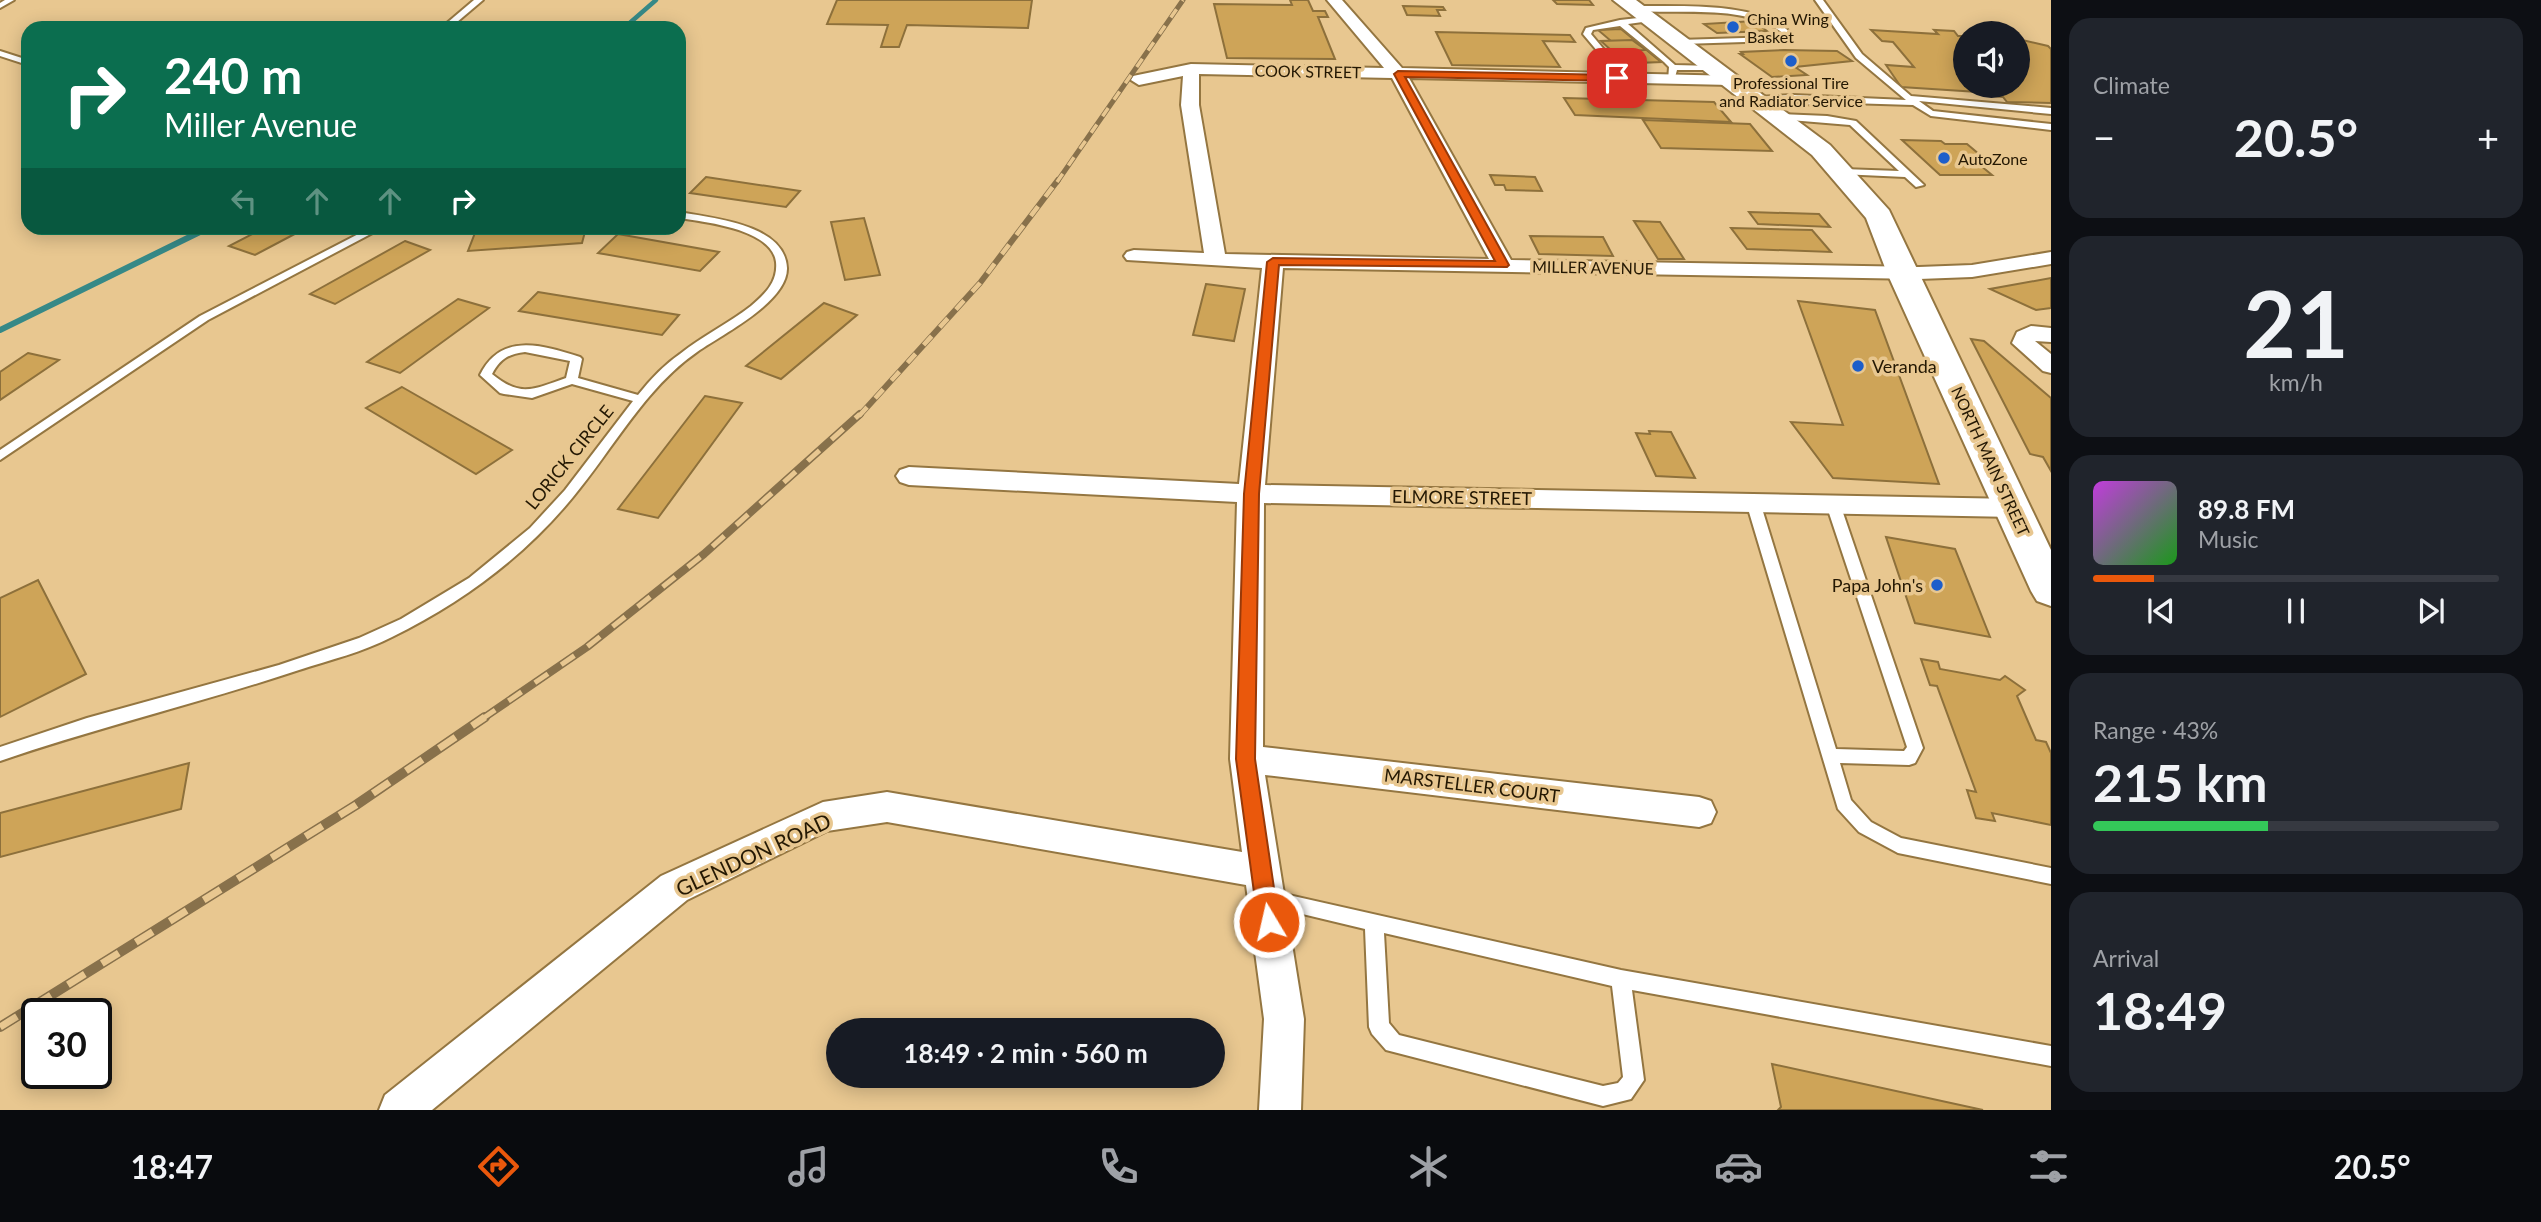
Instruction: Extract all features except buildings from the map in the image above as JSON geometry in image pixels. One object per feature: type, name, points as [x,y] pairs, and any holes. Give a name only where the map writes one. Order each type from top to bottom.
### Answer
[{"type":"main road","name":"NORTH MAIN STREET","points":[[1630,12],[1682,42],[1821,150],[1879,216],[1902,273],[2015,508],[2051,591]]},
{"type":"street","points":[[1334,0],[1398,74],[1503,265]]},
{"type":"street","points":[[1191,68],[1190,105],[1216,260]]},
{"type":"street","name":"COOK STREET","points":[[1139,80],[1191,68],[1617,78],[1672,73],[1722,74]]},
{"type":"street","name":"MILLER AVENUE","points":[[1134,256],[1273,262],[1902,273],[1972,271],[2049,259]]},
{"type":"street","points":[[1273,262],[1251,494],[1246,759],[1284,1019],[1280,1110]]},
{"type":"street","points":[[2051,335],[2031,333],[2025,337],[2023,343],[2051,366]]},
{"type":"street","name":"ELMORE STREET","points":[[909,476],[1251,494],[2015,508]]},
{"type":"street","name":"MARSTELLER COURT","points":[[1246,759],[1699,812]]},
{"type":"street","name":"GLENDON ROAD","points":[[400,1110],[674,888],[823,817],[887,807],[1263,884]]},
{"type":"lane","points":[[0,6],[10,0]]},
{"type":"lane","points":[[454,21],[479,0]]},
{"type":"lane","points":[[1819,0],[1859,56],[1931,113],[2051,127]]},
{"type":"lane","points":[[1617,78],[1613,65],[1587,34],[1590,28],[1630,12],[1754,16],[1775,22],[1788,34],[1776,39],[1682,42]]},
{"type":"lane","points":[[1630,12],[1672,73]]},
{"type":"lane","points":[[0,53],[21,60]]},
{"type":"lane","points":[[1806,99],[1827,119]]},
{"type":"lane","points":[[1758,100],[1912,100],[2051,111]]},
{"type":"lane","points":[[1780,117],[1853,123],[1919,186]]},
{"type":"lane","points":[[1843,172],[1908,174]]},
{"type":"lane","name":"LORICK CIRCLE","points":[[0,754],[88,725],[254,681],[381,636],[439,605],[487,573],[552,513],[608,445],[638,399],[682,357],[773,293],[782,273],[780,252],[762,236],[730,225],[686,216]]},
{"type":"lane","points":[[0,456],[204,318],[364,235]]},
{"type":"lane","points":[[572,380],[576,359],[547,350],[520,348],[501,354],[489,365],[486,375],[505,390],[532,394],[572,380],[638,399]]},
{"type":"lane","points":[[1754,502],[1844,804],[1865,827],[1898,845],[2051,876]]},
{"type":"lane","points":[[1829,756],[1909,758],[1915,748],[1833,504]]},
{"type":"lane","points":[[1263,884],[1374,923],[1621,979],[2051,1056]]},
{"type":"lane","points":[[1374,923],[1379,1027],[1393,1043],[1603,1096],[1624,1092],[1634,1080],[1621,979]]},
{"type":"waterway","points":[[632,21],[656,0]]},
{"type":"waterway","points":[[0,330],[194,235]]},
{"type":"railway","points":[[1057,182],[1183,0]]},
{"type":"railway","points":[[859,416],[980,283],[1058,180]]},
{"type":"railway","points":[[482,719],[587,647],[704,554],[860,414]]},
{"type":"railway","points":[[0,1027],[356,805],[485,717]]},
{"type":"place","name":"China Wing Basket","points":[[1733,27]]},
{"type":"place","name":"Professional Tire and Radiator Service","points":[[1791,61]]},
{"type":"place","name":"AutoZone","points":[[1944,158]]},
{"type":"place","name":"Veranda","points":[[1858,366]]},
{"type":"place","name":"Papa John's","points":[[1937,585]]},
{"type":"route","points":[[1269,922],[1246,759],[1251,494],[1273,262],[1503,265],[1398,74],[1617,78]]}]
